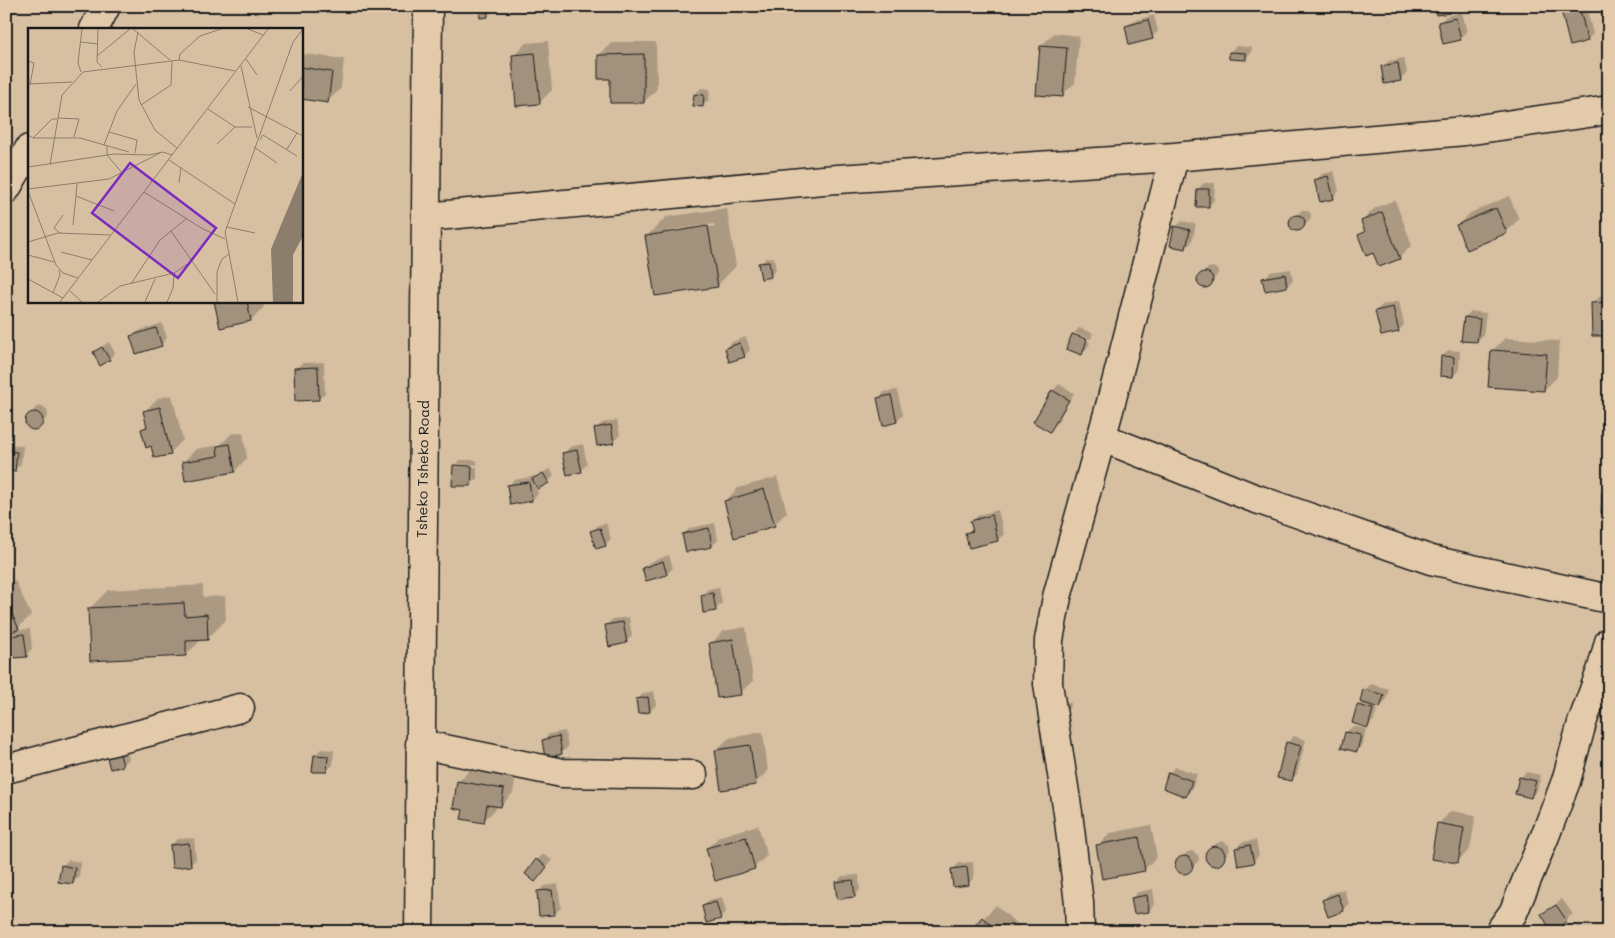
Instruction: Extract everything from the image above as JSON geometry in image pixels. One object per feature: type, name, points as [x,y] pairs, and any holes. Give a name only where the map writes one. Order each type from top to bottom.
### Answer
[{"type":"main road","points":[[95,28],[106,6]]},
{"type":"main road","name":"Tsheko Tsheko Road","points":[[419,932],[428,6]]},
{"type":"main road","points":[[426,217],[823,180],[1174,157],[1465,131],[1609,110]]},
{"type":"main road","points":[[6,189],[28,151]]},
{"type":"main road","points":[[1080,932],[1079,903],[1068,813],[1048,684],[1049,640],[1057,597],[1109,410],[1174,157]]},
{"type":"main road","points":[[1101,437],[1251,497],[1431,560],[1609,599]]},
{"type":"main road","points":[[1513,925],[1566,781],[1582,723],[1602,668],[1609,642]]},
{"type":"main road","points":[[6,769],[240,708]]},
{"type":"main road","points":[[420,744],[562,773],[694,775]]},
{"type":"building","points":[[130,6],[154,6],[153,9]]},
{"type":"building","points":[[487,6],[488,17],[480,18],[479,7]]},
{"type":"building","points":[[553,6],[568,6],[568,8],[553,10]]},
{"type":"building","points":[[1434,6],[1449,6],[1450,13],[1436,15]]},
{"type":"building","points":[[1579,6],[1588,41],[1570,46],[1561,10]]},
{"type":"building","points":[[1456,18],[1461,40],[1443,44],[1438,22]]},
{"type":"building","points":[[1148,20],[1153,39],[1129,45],[1125,26]]},
{"type":"building","points":[[1040,46],[1067,48],[1063,97],[1036,95]]},
{"type":"building","points":[[1229,52],[1246,53],[1246,60],[1229,59]]},
{"type":"building","points":[[535,53],[540,104],[516,106],[512,55]]},
{"type":"building","points":[[644,54],[644,103],[610,103],[610,79],[598,79],[598,55]]},
{"type":"building","points":[[1398,63],[1401,81],[1384,84],[1381,66]]},
{"type":"building","points":[[302,67],[332,72],[328,103],[302,99]]},
{"type":"building","points":[[694,94],[704,95],[703,107],[693,106]]},
{"type":"building","points":[[1328,176],[1334,199],[1320,202],[1314,180]]},
{"type":"building","points":[[1197,189],[1209,189],[1209,207],[1196,207]]},
{"type":"building","points":[[1496,208],[1507,233],[1467,250],[1456,225]]},
{"type":"building","points":[[1382,212],[1400,259],[1379,267],[1373,253],[1366,256],[1358,235],[1365,232],[1361,221]]},
{"type":"building","points":[[1294,215],[1300,215],[1305,220],[1303,229],[1294,231],[1289,226],[1289,220]]},
{"type":"building","points":[[708,226],[718,287],[655,296],[645,236]]},
{"type":"building","points":[[1174,226],[1190,230],[1186,249],[1170,246]]},
{"type":"building","points":[[769,262],[771,277],[761,279],[758,263]]},
{"type":"building","points":[[1205,272],[1213,280],[1205,288],[1197,280]]},
{"type":"building","points":[[1285,274],[1287,287],[1265,291],[1262,278]]},
{"type":"building","points":[[214,302],[247,302],[251,321],[220,328]]},
{"type":"building","points":[[1609,302],[1609,336],[1592,336],[1591,303]]},
{"type":"building","points":[[1393,307],[1399,332],[1381,336],[1375,311]]},
{"type":"building","points":[[1464,317],[1480,319],[1477,342],[1461,341]]},
{"type":"building","points":[[156,328],[162,346],[136,354],[130,336]]},
{"type":"building","points":[[1072,334],[1087,339],[1082,355],[1066,349]]},
{"type":"building","points":[[740,343],[745,357],[729,362],[725,348]]},
{"type":"building","points":[[102,347],[110,360],[100,366],[93,352]]},
{"type":"building","points":[[1491,350],[1547,354],[1544,391],[1488,387]]},
{"type":"building","points":[[1441,356],[1454,357],[1453,377],[1440,376]]},
{"type":"building","points":[[318,367],[319,400],[295,401],[294,368]]},
{"type":"building","points":[[1052,390],[1069,400],[1050,432],[1033,422]]},
{"type":"building","points":[[891,395],[897,422],[883,426],[877,398]]},
{"type":"building","points":[[160,407],[171,455],[154,458],[151,446],[146,448],[141,429],[147,427],[143,411]]},
{"type":"building","points":[[34,412],[40,415],[43,421],[40,427],[34,430],[28,427],[25,421],[28,415]]},
{"type":"building","points":[[611,425],[614,443],[597,446],[594,428]]},
{"type":"building","points":[[230,444],[235,472],[185,481],[182,462],[218,456],[217,446]]},
{"type":"building","points":[[577,450],[582,472],[567,475],[562,453]]},
{"type":"building","points":[[6,451],[17,452],[15,472],[6,471]]},
{"type":"building","points":[[453,465],[472,466],[471,486],[452,486]]},
{"type":"building","points":[[543,473],[549,483],[538,489],[532,479]]},
{"type":"building","points":[[529,482],[532,501],[510,505],[507,485]]},
{"type":"building","points":[[764,489],[775,526],[734,538],[724,501]]},
{"type":"building","points":[[1602,492],[1609,492],[1609,513],[1601,513]]},
{"type":"building","points":[[992,515],[998,541],[969,548],[965,533],[973,531],[970,521]]},
{"type":"building","points":[[600,528],[606,546],[596,549],[590,531]]},
{"type":"building","points":[[709,528],[712,547],[686,552],[682,534]]},
{"type":"building","points":[[663,561],[667,575],[646,581],[642,568]]},
{"type":"building","points":[[713,593],[716,611],[703,613],[701,595]]},
{"type":"building","points":[[6,602],[19,629],[6,635]]},
{"type":"building","points":[[184,603],[185,616],[207,614],[208,640],[186,641],[186,656],[90,661],[88,608]]},
{"type":"building","points":[[623,622],[627,643],[609,647],[605,625]]},
{"type":"building","points":[[24,634],[27,657],[12,658],[10,636]]},
{"type":"building","points":[[733,639],[741,695],[717,698],[709,643]]},
{"type":"building","points":[[1363,689],[1384,695],[1380,708],[1360,702]]},
{"type":"building","points":[[648,697],[650,712],[638,714],[636,699]]},
{"type":"building","points":[[1357,705],[1373,709],[1368,728],[1352,723]]},
{"type":"building","points":[[1345,732],[1361,735],[1357,752],[1341,748]]},
{"type":"building","points":[[559,736],[562,754],[545,758],[542,740]]},
{"type":"building","points":[[1286,742],[1301,746],[1292,781],[1277,778]]},
{"type":"building","points":[[750,745],[756,785],[721,790],[715,750]]},
{"type":"building","points":[[118,746],[123,766],[110,769],[105,750]]},
{"type":"building","points":[[314,755],[328,756],[327,772],[312,772]]},
{"type":"building","points":[[1168,772],[1192,781],[1186,797],[1163,788]]},
{"type":"building","points":[[1519,777],[1536,781],[1531,798],[1515,794]]},
{"type":"building","points":[[457,781],[504,789],[501,807],[487,805],[484,823],[461,819],[463,810],[453,808]]},
{"type":"building","points":[[1437,823],[1464,828],[1458,863],[1431,859]]},
{"type":"building","points":[[746,837],[755,869],[715,881],[706,848]]},
{"type":"building","points":[[1139,837],[1145,871],[1102,879],[1096,845]]},
{"type":"building","points":[[189,843],[191,866],[172,868],[170,845]]},
{"type":"building","points":[[1250,845],[1254,863],[1238,866],[1235,848]]},
{"type":"building","points":[[1215,846],[1222,849],[1225,856],[1222,863],[1215,866],[1208,863],[1205,856],[1208,849]]},
{"type":"building","points":[[1184,856],[1190,859],[1193,865],[1190,871],[1184,874],[1178,871],[1175,865],[1178,859]]},
{"type":"building","points":[[536,859],[547,867],[535,882],[525,874]]},
{"type":"building","points":[[61,865],[75,868],[73,884],[58,882]]},
{"type":"building","points":[[967,867],[969,885],[953,887],[951,869]]},
{"type":"building","points":[[853,880],[855,897],[837,899],[835,882]]},
{"type":"building","points":[[552,890],[555,915],[539,916],[537,891]]},
{"type":"building","points":[[1338,894],[1344,911],[1328,917],[1322,900]]},
{"type":"building","points":[[1147,895],[1149,912],[1134,914],[1131,898]]},
{"type":"building","points":[[716,902],[721,919],[706,923],[702,906]]},
{"type":"building","points":[[1556,905],[1567,921],[1552,932],[1541,914]]},
{"type":"building","points":[[982,917],[999,932],[969,932]]}]
